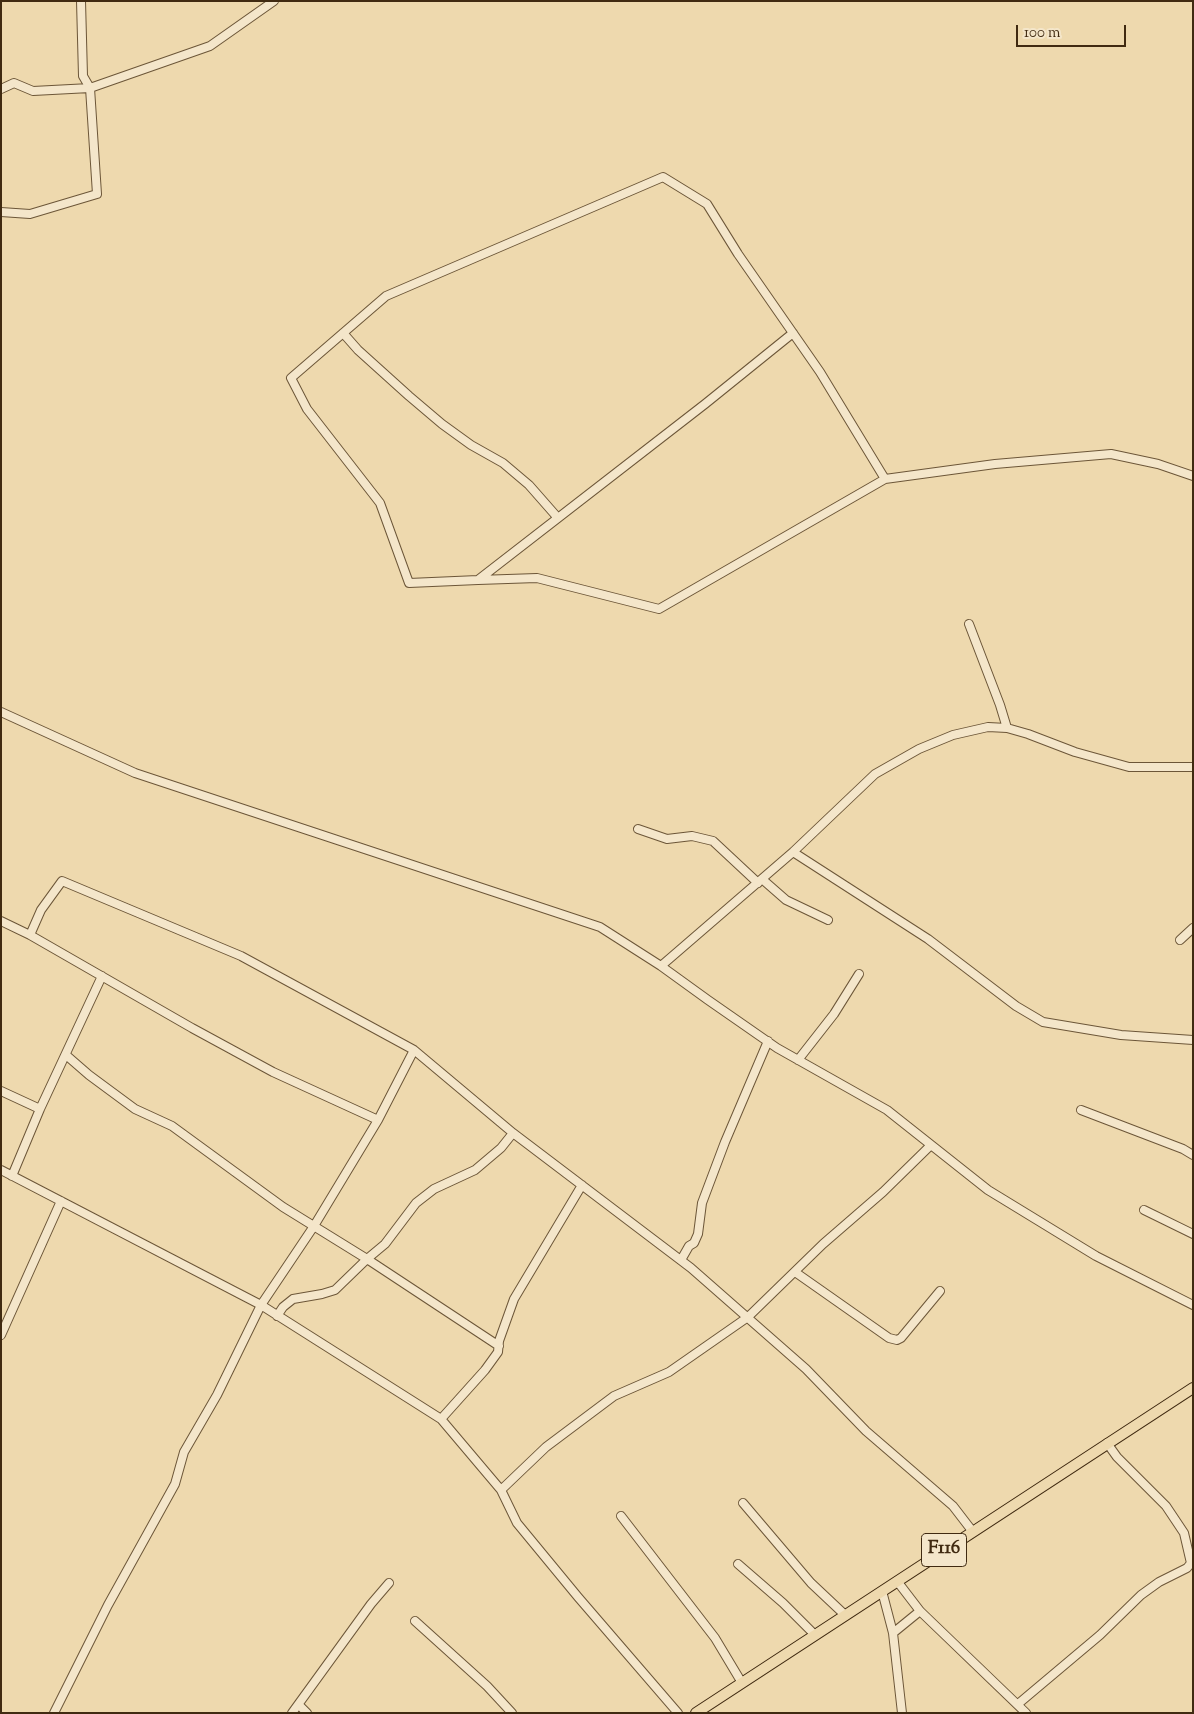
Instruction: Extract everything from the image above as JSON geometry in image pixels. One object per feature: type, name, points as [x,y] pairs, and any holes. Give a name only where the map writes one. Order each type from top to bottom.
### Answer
[{"type":"main road","name":"F116","points":[[699,1712],[1193,1388]]},
{"type":"street","points":[[1,212],[30,214],[97,194],[90,88],[82,76],[81,1]]},
{"type":"street","points":[[1,89],[14,83],[33,91],[90,88],[210,46],[274,1]]},
{"type":"street","points":[[885,479],[820,372],[738,254],[707,204],[663,177],[386,296],[291,378],[307,409],[380,503],[409,583],[538,578],[659,609],[885,479],[996,464],[1111,454],[1158,464],[1193,476]]},
{"type":"street","points":[[343,333],[358,350],[442,424],[503,463],[529,485],[558,518]]},
{"type":"street","points":[[478,580],[793,333]]},
{"type":"street","points":[[969,624],[1000,705],[1006,728]]},
{"type":"street","points":[[2,713],[135,774],[600,927],[662,966],[768,1042],[886,1110],[988,1190],[1096,1256],[1193,1305]]},
{"type":"street","points":[[662,966],[793,852],[876,774],[919,749],[953,734],[988,727],[1006,728],[1028,734],[1075,752],[1129,767],[1193,767]]},
{"type":"street","points":[[638,829],[667,839],[692,836],[713,841],[760,881],[786,900],[828,920]]},
{"type":"street","points":[[793,852],[928,939],[1016,1006],[1043,1022],[1121,1035],[1193,1040]]},
{"type":"street","points":[[30,935],[41,910],[62,881],[241,956],[414,1050],[514,1132],[681,1260],[748,1317],[806,1369],[866,1431],[952,1506],[973,1532]]},
{"type":"street","points":[[1,921],[30,935],[273,1072],[378,1120]]},
{"type":"street","points":[[1180,940],[1193,928]]},
{"type":"street","points":[[798,1060],[834,1014],[859,974]]},
{"type":"street","points":[[12,1176],[40,1109],[102,976]]},
{"type":"street","points":[[681,1260],[689,1246],[694,1243],[698,1234],[702,1203],[729,1133],[768,1042]]},
{"type":"street","points":[[54,1713],[108,1605],[175,1484],[184,1452],[217,1394],[261,1306],[314,1226],[378,1120],[414,1050]]},
{"type":"street","points":[[66,1055],[89,1075],[135,1109],[172,1126],[283,1207],[367,1259],[499,1346]]},
{"type":"street","points":[[1,1091],[40,1109]]},
{"type":"street","points":[[1081,1110],[1183,1149],[1193,1155]]},
{"type":"street","points":[[278,1316],[283,1307],[294,1299],[334,1290],[385,1244],[416,1203],[434,1189],[482,1165],[501,1148],[514,1132]]},
{"type":"street","points":[[501,1490],[546,1447],[614,1396],[669,1372],[748,1317],[823,1244],[883,1192],[931,1146]]},
{"type":"street","points":[[1,1170],[261,1306],[441,1419],[501,1490],[517,1523],[678,1713]]},
{"type":"street","points":[[441,1419],[486,1370],[498,1352],[499,1341],[514,1298],[582,1185]]},
{"type":"street","points":[[1,1335],[61,1201]]},
{"type":"street","points":[[1144,1210],[1193,1234]]},
{"type":"street","points":[[794,1272],[889,1338],[897,1340],[901,1338],[940,1291]]},
{"type":"street","points":[[1018,1704],[1100,1635],[1141,1595],[1159,1582],[1187,1568],[1191,1563],[1184,1533],[1166,1506],[1117,1457],[1107,1443]]},
{"type":"street","points":[[743,1503],[811,1583],[845,1615]]},
{"type":"street","points":[[622,1516],[715,1638],[742,1683]]},
{"type":"street","points":[[738,1564],[784,1603],[815,1635]]},
{"type":"street","points":[[897,1581],[920,1611],[1026,1713]]},
{"type":"street","points":[[292,1713],[371,1604],[389,1583]]},
{"type":"street","points":[[882,1591],[893,1633],[902,1713]]},
{"type":"street","points":[[893,1633],[920,1611]]},
{"type":"street","points":[[415,1621],[487,1686],[512,1713]]},
{"type":"street","points":[[299,1705],[307,1713]]}]
